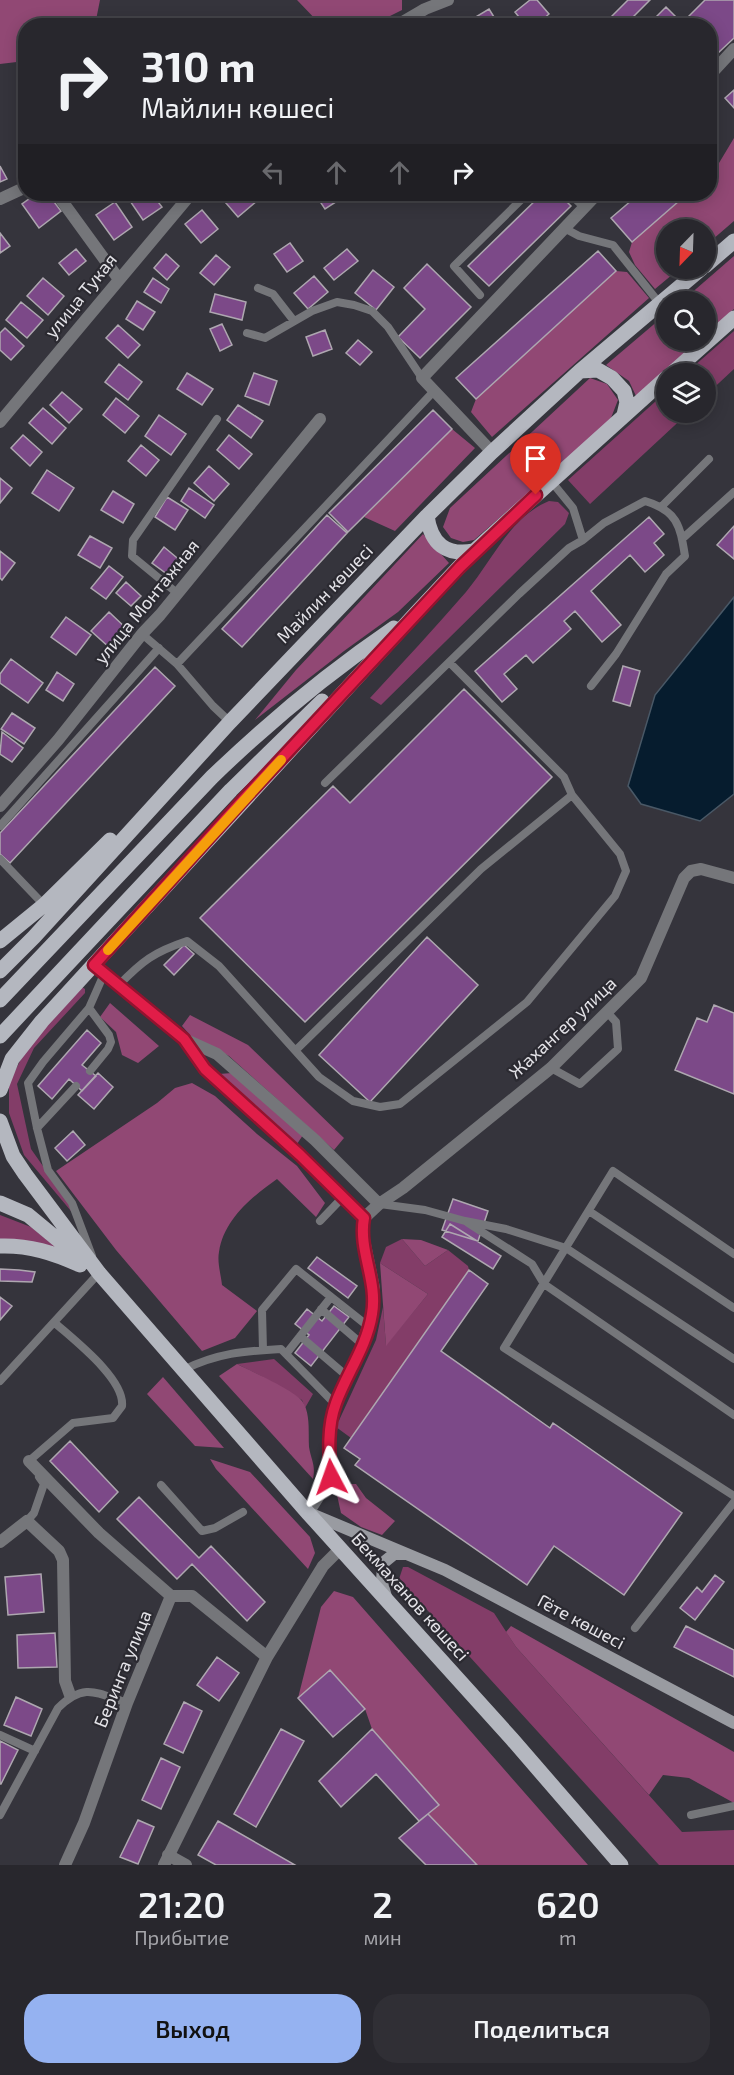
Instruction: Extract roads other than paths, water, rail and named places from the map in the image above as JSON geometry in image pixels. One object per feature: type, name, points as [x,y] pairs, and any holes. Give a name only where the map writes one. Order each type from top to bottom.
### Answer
[{"type":"main road","name":"Майлин көшесі","points":[[716,256],[734,241]]},
{"type":"main road","name":"Майлин көшесі","points":[[675,291],[689,279]]},
{"type":"main road","name":"Майлин көшесі","points":[[0,970],[42,929],[231,722],[427,516],[580,371],[656,307]]},
{"type":"main road","points":[[683,363],[734,318]]},
{"type":"main road","points":[[580,371],[598,370],[612,378],[624,391],[627,402],[624,415]]},
{"type":"main road","points":[[0,1090],[12,1059],[42,1021],[99,970],[416,613],[474,551],[656,387]]},
{"type":"main road","points":[[427,516],[429,531],[437,542],[451,551],[463,553],[474,551]]},
{"type":"main road","points":[[0,1000],[246,744],[290,705],[346,661],[416,613]]},
{"type":"main road","points":[[0,1036],[231,790],[416,613]]},
{"type":"main road","points":[[0,941],[44,905],[231,722]]},
{"type":"main road","points":[[0,1122],[0,1134]]},
{"type":"main road","name":"Бекмаханов көшесі","points":[[0,1122],[13,1156],[99,1274],[339,1549],[512,1739],[621,1865]]},
{"type":"main road","name":"Бекмаханов көшесі","points":[[0,1203],[28,1215],[99,1274]]},
{"type":"main road","points":[[0,1246],[30,1248],[57,1254],[99,1274]]},
{"type":"main road","name":"Гёте көшесі","points":[[308,1513],[445,1570],[734,1723]]},
{"type":"main road","points":[[387,1602],[382,1583],[383,1563],[394,1554],[410,1555]]},
{"type":"street","points":[[410,18],[448,0]]},
{"type":"street","points":[[717,67],[734,49]]},
{"type":"street","points":[[0,199],[18,191]]},
{"type":"street","points":[[62,201],[118,278]]},
{"type":"street","name":"улица Тукая","points":[[0,422],[118,278],[185,201]]},
{"type":"street","points":[[492,452],[422,378],[590,201]]},
{"type":"street","name":"улица Монтажная","points":[[0,806],[87,705],[142,634],[320,419]]},
{"type":"street","name":"Жахангер улица","points":[[364,1218],[550,1068],[641,978],[684,878],[691,871],[701,868],[734,878]]},
{"type":"street","points":[[99,970],[184,1039],[218,1054],[315,1140],[379,1204]]},
{"type":"street","points":[[184,1039],[205,1069],[300,1155],[364,1218],[362,1230],[374,1288],[373,1313],[363,1345],[335,1404],[329,1443],[331,1477],[308,1513]]},
{"type":"street","points":[[29,1461],[99,1533],[171,1596]]},
{"type":"street","points":[[0,1542],[27,1521],[59,1551],[63,1560],[65,1681],[70,1695]]},
{"type":"street","points":[[186,1865],[166,1860],[267,1657],[323,1566],[339,1549]]},
{"type":"street","name":"Беринга улица","points":[[65,1865],[84,1823],[127,1703],[171,1596],[192,1596],[267,1657]]},
{"type":"lane","points":[[480,295],[454,266],[520,201]]},
{"type":"lane","points":[[578,201],[584,207]]},
{"type":"lane","points":[[564,228],[579,236],[613,245],[656,299]]},
{"type":"lane","points":[[258,288],[273,294],[294,321]]},
{"type":"lane","points":[[247,333],[265,338],[312,310],[337,302],[372,311],[388,327],[422,378]]},
{"type":"lane","points":[[177,664],[434,391]]},
{"type":"lane","points":[[177,593],[132,556],[133,540],[217,419]]},
{"type":"lane","points":[[662,506],[709,459]]},
{"type":"lane","points":[[551,481],[573,508],[583,540]]},
{"type":"lane","points":[[682,539],[734,492]]},
{"type":"lane","points":[[325,783],[569,548],[604,523],[645,501],[662,506],[680,525],[685,556],[666,574],[616,654],[591,686]]},
{"type":"lane","points":[[142,634],[177,664],[213,706],[231,722]]},
{"type":"lane","points":[[0,826],[159,648]]},
{"type":"lane","points":[[118,986],[140,963],[160,950],[187,940],[219,966],[319,1077],[353,1101],[380,1107],[400,1104],[527,1002],[615,896],[626,871],[620,854],[572,795],[564,777],[450,663]]},
{"type":"lane","points":[[296,1050],[481,870],[572,795]]},
{"type":"lane","points":[[0,859],[44,905]]},
{"type":"lane","points":[[0,1382],[99,1274],[72,1203],[48,1170],[28,1083],[89,1008],[99,970]]},
{"type":"lane","points":[[89,1008],[109,1035],[111,1042],[90,1071]]},
{"type":"lane","points":[[550,1068],[580,1084],[618,1049],[616,1022],[607,1012]]},
{"type":"lane","points":[[37,1128],[76,1086]]},
{"type":"lane","points":[[734,1254],[613,1171],[504,1348],[734,1496]]},
{"type":"lane","points":[[320,1221],[343,1197]]},
{"type":"lane","points":[[379,1204],[424,1210],[506,1229],[566,1248],[734,1359]]},
{"type":"lane","points":[[589,1211],[734,1308]]},
{"type":"lane","points":[[465,1221],[532,1264],[544,1284],[734,1415]]},
{"type":"lane","points":[[263,1350],[262,1310],[296,1269],[369,1327]]},
{"type":"lane","points":[[286,1353],[331,1297]]},
{"type":"lane","points":[[321,1309],[363,1345]]},
{"type":"lane","points":[[27,1521],[34,1513],[44,1484],[29,1461],[73,1423],[113,1418],[122,1406],[120,1392],[106,1372],[55,1323]]},
{"type":"lane","points":[[300,1336],[348,1377]]},
{"type":"lane","points":[[183,1370],[205,1359],[245,1351],[281,1349],[335,1404]]},
{"type":"lane","points":[[161,1485],[202,1531],[215,1528],[243,1512]]},
{"type":"lane","points":[[635,1628],[734,1502]]},
{"type":"lane","points":[[0,1815],[4,1799],[35,1751],[58,1708],[70,1695],[89,1690],[127,1703]]},
{"type":"lane","points":[[0,1735],[35,1751]]},
{"type":"lane","points":[[691,1815],[734,1806]]},
{"type":"water","points":[[734,597],[734,794],[700,821],[641,804],[628,786],[655,695]]}]
